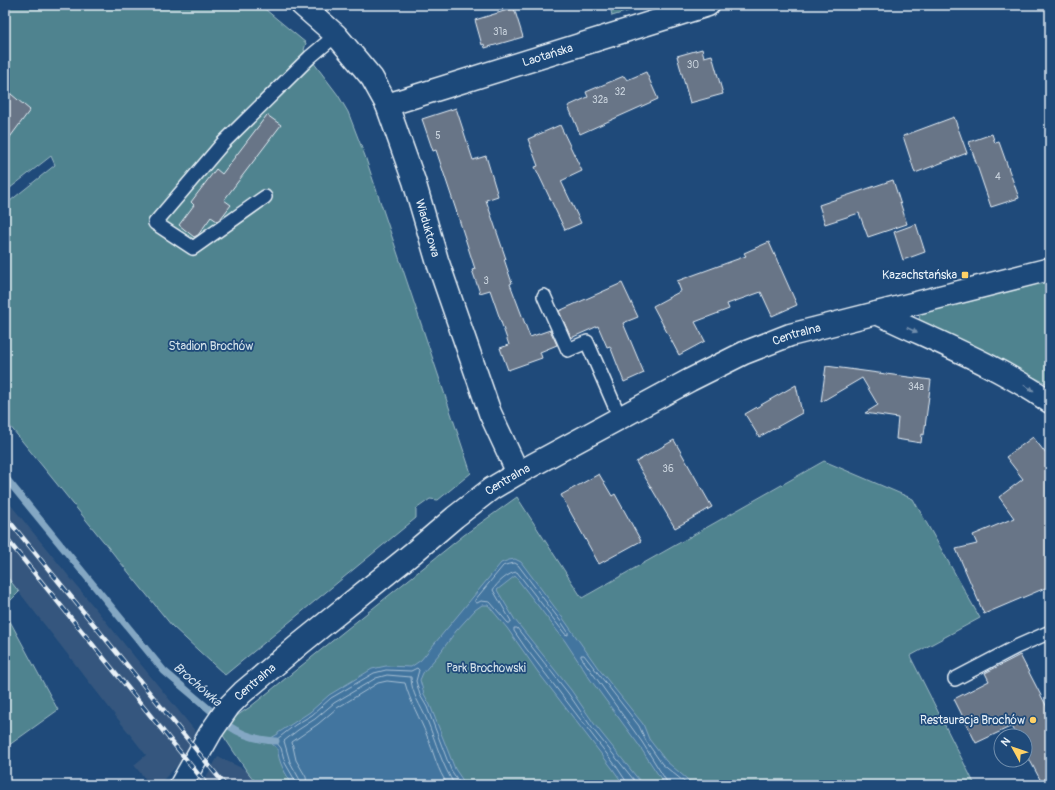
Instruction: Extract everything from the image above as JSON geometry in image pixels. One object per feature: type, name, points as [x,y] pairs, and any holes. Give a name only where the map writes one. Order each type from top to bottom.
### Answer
[{"type":"street","name":"Wiaduktowa","points":[[302,5],[336,35],[372,78],[387,105],[414,181],[437,260],[485,398],[498,431],[518,473]]},
{"type":"street","name":"Laotańska","points":[[387,105],[708,5]]},
{"type":"street","name":"Centralna","points":[[181,785],[207,739],[229,706],[243,692],[414,552],[455,516],[518,473],[744,353],[790,335],[1050,269]]},
{"type":"street","points":[[877,313],[1029,387],[1050,402]]},
{"type":"lane","points":[[265,197],[193,248],[155,223],[223,143],[310,57],[336,35]]},
{"type":"lane","points":[[544,296],[568,350],[587,342],[620,418]]},
{"type":"lane","points":[[955,679],[1016,647],[1050,632]]},
{"type":"shaded area","points":[[5,498],[196,732],[180,763],[159,784],[148,785],[147,781],[134,765],[146,755],[5,574]]},
{"type":"shaded area","points":[[218,757],[246,770],[258,785],[201,785]]},
{"type":"green space","name":"Stadion Brochów","points":[[5,5],[260,5],[306,43],[304,50],[338,95],[348,112],[365,156],[471,473],[438,500],[430,499],[416,509],[416,518],[225,675],[172,626],[5,420],[5,205],[55,165],[51,156],[5,192]]},
{"type":"green space","points":[[610,5],[648,5],[612,16]]},
{"type":"green space","points":[[1050,281],[1050,385],[921,323],[919,320],[920,314]]},
{"type":"green space","name":"Park Brochowski","points":[[824,461],[913,499],[980,618],[910,656],[975,785],[258,785],[222,734],[232,719],[250,707],[464,535],[517,497],[582,598]]},
{"type":"green space","points":[[5,574],[19,592],[5,606]]},
{"type":"green space","points":[[5,612],[58,710],[5,748]]},
{"type":"water","points":[[515,559],[521,562],[598,668],[643,724],[649,739],[666,761],[694,785],[665,785],[638,744],[590,679],[565,641],[515,576],[497,590],[515,620],[571,690],[595,725],[643,785],[624,785],[538,672],[507,628],[488,605],[482,605],[475,610],[456,631],[423,673],[420,680],[424,694],[430,705],[455,769],[466,785],[293,785],[285,773],[279,758],[278,749],[271,743],[267,743],[268,738],[278,734],[310,712],[329,695],[372,669],[386,666],[411,667],[421,660],[501,563]]},
{"type":"building","points":[[514,8],[523,37],[485,48],[484,44],[482,45],[475,20]]},
{"type":"building","points":[[702,49],[704,57],[712,55],[723,94],[690,103],[677,56]]},
{"type":"building","points":[[646,72],[658,99],[580,134],[568,106],[588,97],[586,92],[624,76],[627,80]]},
{"type":"building","points":[[5,89],[30,110],[5,144]]},
{"type":"building","points":[[456,108],[473,160],[486,156],[498,196],[486,200],[506,259],[504,259],[512,283],[510,284],[530,337],[550,330],[557,345],[540,352],[542,358],[508,370],[500,348],[509,345],[490,290],[480,293],[472,270],[475,269],[436,150],[433,151],[422,119]]},
{"type":"building","points":[[267,115],[281,125],[224,200],[231,205],[221,218],[217,221],[211,217],[198,235],[194,237],[179,225],[194,205],[191,202],[216,169],[222,174]]},
{"type":"building","points":[[954,117],[967,153],[915,173],[903,136]]},
{"type":"building","points":[[560,125],[582,171],[561,181],[581,223],[565,230],[535,167],[538,166],[528,139]]},
{"type":"building","points":[[992,134],[995,143],[999,142],[1019,198],[991,207],[969,142]]},
{"type":"building","points":[[893,180],[907,224],[868,237],[859,213],[825,224],[819,205]]},
{"type":"building","points":[[916,224],[925,252],[903,260],[894,232]]},
{"type":"building","points":[[769,242],[797,305],[772,316],[761,292],[727,304],[729,309],[695,322],[705,341],[679,355],[653,306],[681,291],[677,281],[746,256],[744,253]]},
{"type":"building","points":[[622,283],[638,317],[623,323],[644,373],[624,382],[610,346],[607,347],[598,326],[571,338],[559,311]]},
{"type":"building","points":[[826,366],[931,380],[924,435],[922,434],[921,443],[896,439],[898,418],[865,413],[878,405],[862,378],[821,402]]},
{"type":"building","points":[[796,385],[802,413],[759,437],[745,414]]},
{"type":"building","points":[[1033,437],[1050,459],[1050,586],[984,614],[956,549],[977,544],[973,535],[1014,518],[999,497],[1023,479],[1006,457]]},
{"type":"building","points":[[674,440],[712,507],[675,528],[636,462]]},
{"type":"building","points":[[599,474],[612,496],[615,494],[641,541],[599,564],[561,495]]},
{"type":"building","points":[[1020,655],[1050,713],[1050,785],[1043,785],[1033,766],[1033,728],[1013,728],[1012,726],[1008,728],[993,728],[993,735],[976,743],[954,699],[989,681],[985,673]]},
{"type":"waterway","name":"Brochówka","points":[[5,477],[164,671],[229,726],[251,736],[264,740],[276,741]]},
{"type":"railway","points":[[5,516],[225,785]]},
{"type":"railway","points":[[5,537],[207,785]]},
{"type":"place","name":"Kazachstańska","points":[[965,275]]},
{"type":"place","name":"Restauracja Brochów","points":[[1033,720]]}]
